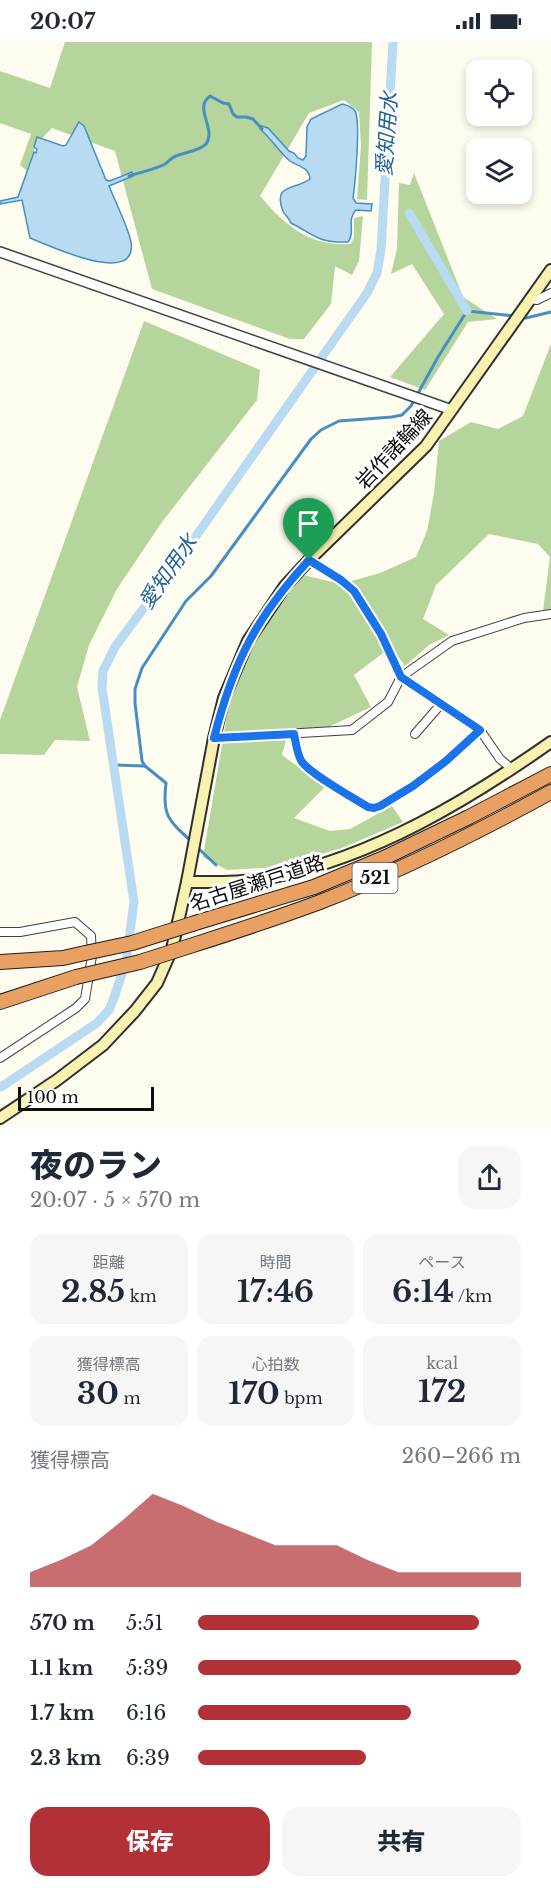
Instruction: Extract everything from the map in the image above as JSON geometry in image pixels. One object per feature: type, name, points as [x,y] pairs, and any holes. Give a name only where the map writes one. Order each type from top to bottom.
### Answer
[{"type":"highway","name":"名古屋瀬戸道路","points":[[0,962],[63,958],[132,943],[314,887],[384,858],[551,774]]},
{"type":"highway","name":"名古屋瀬戸道路","points":[[0,1002],[72,978],[140,962],[331,897],[475,832],[551,792]]},
{"type":"main road","name":"岩作諸輪線","points":[[0,1118],[57,1080],[102,1045],[135,1011],[156,983],[172,949],[224,698],[248,641],[285,586],[426,446],[551,270]]},
{"type":"main road","points":[[187,882],[272,878],[328,863],[398,834],[462,801],[551,742]]},
{"type":"street","points":[[0,252],[453,410]]},
{"type":"street","points":[[530,299],[537,300],[551,293]]},
{"type":"street","points":[[309,560],[354,591],[381,634],[401,677],[480,730],[500,759],[512,770]]},
{"type":"street","points":[[214,738],[352,730],[388,702],[401,677],[453,641],[524,618],[551,615]]},
{"type":"street","points":[[415,734],[441,704]]},
{"type":"street","points":[[294,734],[303,764],[368,807],[374,808],[430,774],[480,730]]},
{"type":"street","points":[[0,932],[20,932],[75,922],[91,936],[92,947],[85,999],[76,1008],[0,1058]]},
{"type":"green space","points":[[65,42],[372,42],[367,200],[357,199],[361,145],[359,112],[344,100],[309,113],[260,196],[289,225],[323,242],[351,244],[354,237],[354,218],[363,216],[359,261],[352,275],[335,266],[331,304],[304,339],[290,339],[152,289],[115,151],[52,128],[36,145],[27,171],[20,165],[31,134],[0,123],[0,71],[50,88]]},
{"type":"green space","points":[[414,173],[463,297],[497,319],[468,322],[425,390],[390,377],[444,314],[412,264],[391,274],[397,249],[399,183],[410,185]]},
{"type":"green space","points":[[144,321],[260,370],[257,400],[162,522],[117,589],[89,645],[77,687],[90,741],[55,740],[44,755],[0,754],[0,720]]},
{"type":"green space","points":[[551,344],[551,609],[543,611],[550,557],[538,544],[489,534],[436,585],[423,619],[449,635],[429,645],[405,666],[391,647],[354,675],[371,707],[324,729],[288,732],[282,755],[325,787],[294,818],[330,831],[350,829],[392,806],[403,822],[342,848],[277,867],[227,870],[203,857],[230,698],[259,633],[303,575],[341,584],[380,573],[416,557],[427,531],[434,493],[439,441],[471,422],[498,429],[523,416]]},
{"type":"water","points":[[342,104],[352,108],[357,117],[353,198],[356,203],[372,204],[371,211],[356,210],[353,214],[348,242],[323,240],[291,223],[283,211],[281,196],[283,191],[310,179],[309,175],[306,170],[290,161],[260,129],[261,126],[268,128],[289,151],[303,160],[306,156],[307,127],[311,119]]},
{"type":"water","points":[[79,122],[84,126],[106,180],[110,181],[132,172],[133,176],[109,186],[131,242],[129,255],[121,262],[107,263],[90,260],[30,238],[22,200],[0,204],[0,201],[18,197],[34,152],[36,153],[37,149],[34,147],[37,137],[66,145]]},
{"type":"waterway","name":"愛知用水","points":[[1,1087],[97,1023],[109,1010],[115,995],[126,961],[134,902],[102,688],[103,671],[115,647],[367,293],[377,273],[381,250],[393,42]]},
{"type":"waterway","points":[[129,176],[161,166],[174,157],[206,144],[209,132],[204,106],[210,96],[229,104],[233,114],[237,117],[253,119],[262,129]]},
{"type":"waterway","points":[[409,213],[467,311]]},
{"type":"waterway","points":[[191,841],[168,816],[165,803],[166,783],[142,761],[135,703],[135,689],[142,668],[186,601],[211,576],[311,439],[321,430],[339,421],[402,415],[411,406],[467,311],[515,316]]},
{"type":"waterway","points":[[521,317],[526,318],[551,312]]},
{"type":"waterway","points":[[114,765],[145,766]]},
{"type":"waterway","points":[[198,848],[216,865]]},
{"type":"route","points":[[309,560],[354,591],[381,634],[401,677],[480,730],[446,761],[413,786],[374,808],[368,807],[303,764],[294,734],[214,738],[224,698],[248,641],[271,604],[309,560]]}]
